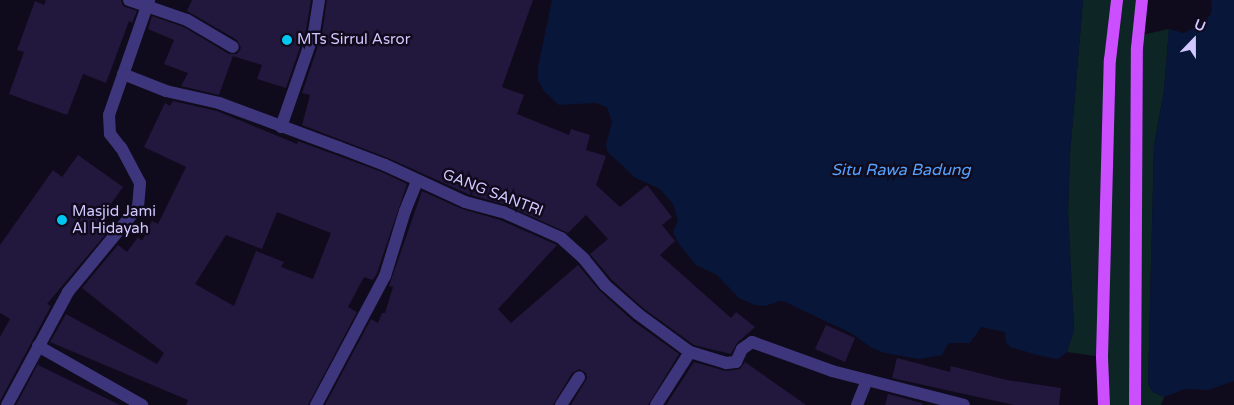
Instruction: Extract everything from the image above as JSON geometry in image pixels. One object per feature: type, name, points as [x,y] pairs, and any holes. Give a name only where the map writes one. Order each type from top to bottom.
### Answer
[{"type":"main road","points":[[1104,405],[1102,357],[1110,60],[1117,0]]},
{"type":"main road","points":[[1135,405],[1137,48],[1142,0]]},
{"type":"street","points":[[129,0],[148,3],[187,20],[234,47]]},
{"type":"street","points":[[281,127],[314,32],[319,0]]},
{"type":"street","points":[[7,405],[38,346],[80,276],[124,227],[138,207],[140,183],[121,148],[110,134],[109,115],[148,3]]},
{"type":"street","name":"GANG SANTRI","points":[[123,74],[166,91],[219,103],[386,165],[465,202],[503,212],[561,238],[584,259],[611,291],[638,314],[690,352],[726,363],[736,362],[742,349],[752,342],[832,371],[867,380]]},
{"type":"street","points":[[316,405],[385,276],[404,211],[417,181]]},
{"type":"street","points":[[38,346],[142,405]]},
{"type":"street","points":[[656,405],[690,352]]},
{"type":"street","points":[[560,405],[579,377]]},
{"type":"street","points":[[857,405],[867,380],[964,405]]},
{"type":"green space","points":[[1083,0],[1142,0],[1137,36],[1169,29],[1164,90],[1154,146],[1148,384],[1153,392],[1164,397],[1161,405],[1104,405],[1102,357],[1067,352],[1074,330],[1068,212],[1070,153]]},
{"type":"water","name":"Situ Rawa Badung","points":[[552,0],[1083,0],[1070,153],[1068,212],[1074,330],[1067,352],[1058,359],[1037,355],[1010,347],[1006,342],[1005,332],[981,327],[970,343],[951,343],[947,345],[942,355],[919,359],[885,353],[872,348],[851,333],[785,302],[780,301],[765,306],[755,305],[739,298],[717,275],[696,265],[679,244],[673,232],[678,220],[673,204],[660,189],[634,177],[607,151],[606,144],[612,122],[607,107],[596,103],[559,105],[544,91],[538,80],[538,67]]},
{"type":"water","points":[[1212,0],[1234,0],[1234,381],[1208,390],[1185,389],[1164,397],[1153,392],[1148,384],[1154,146],[1164,90],[1169,29],[1184,33],[1204,22],[1211,14]]},
{"type":"building","points":[[46,0],[121,0],[123,6],[137,11],[132,23],[129,21],[106,83],[83,74],[67,115],[9,94],[24,52],[17,50],[35,1],[44,5]]},
{"type":"building","points":[[192,0],[311,0],[306,30],[286,88],[257,79],[262,65],[233,56],[219,95],[181,86],[188,73],[164,64],[174,40],[148,29],[152,16],[184,27],[229,54],[237,54],[241,48],[237,40],[187,11]]},
{"type":"building","points":[[327,0],[533,0],[502,87],[524,95],[517,114],[569,135],[571,129],[590,135],[586,150],[606,156],[596,185],[620,207],[647,185],[672,217],[662,225],[675,241],[660,255],[731,318],[736,312],[755,327],[737,343],[731,354],[694,345],[643,308],[611,279],[590,254],[608,239],[586,215],[568,233],[506,205],[468,194],[388,158],[302,125],[310,95],[302,93],[322,34]]},
{"type":"building","points":[[173,101],[217,111],[297,144],[298,141],[382,172],[407,184],[377,273],[373,280],[364,277],[348,307],[357,312],[308,405],[186,405],[188,400],[50,342],[66,314],[157,364],[164,353],[82,288],[118,245],[127,252],[138,237],[142,241],[152,221],[158,224],[186,167],[144,147],[165,103],[170,106]],"holes":[[[277,212],[331,233],[313,279],[281,267],[284,262],[256,251],[234,306],[195,284],[226,235],[262,249]]]},
{"type":"building","points":[[78,155],[123,187],[108,208],[113,211],[99,230],[105,235],[47,304],[51,306],[0,401],[0,337],[10,319],[0,313],[0,245],[53,170],[62,177]]},
{"type":"building","points":[[422,191],[462,209],[500,220],[557,245],[498,309],[511,323],[578,265],[600,291],[633,321],[679,354],[648,405],[571,405],[587,378],[586,373],[579,369],[572,373],[553,405],[325,405],[371,319],[378,323],[382,313],[385,313],[393,287],[389,286]]},
{"type":"building","points":[[826,325],[855,338],[845,362],[815,349]]},
{"type":"building","points":[[897,358],[950,372],[951,366],[1007,380],[1061,388],[1059,405],[1014,405],[892,378]]},
{"type":"building","points":[[40,360],[38,365],[120,405],[16,405]]},
{"type":"building","points":[[694,362],[726,371],[740,369],[745,362],[806,405],[666,405]]},
{"type":"building","points":[[888,394],[922,403],[922,405],[885,405]]},
{"type":"place","name":"MTs Sirrul Asror","points":[[287,40]]},
{"type":"place","name":"Masjid Jami Al Hidayah","points":[[62,220]]}]
